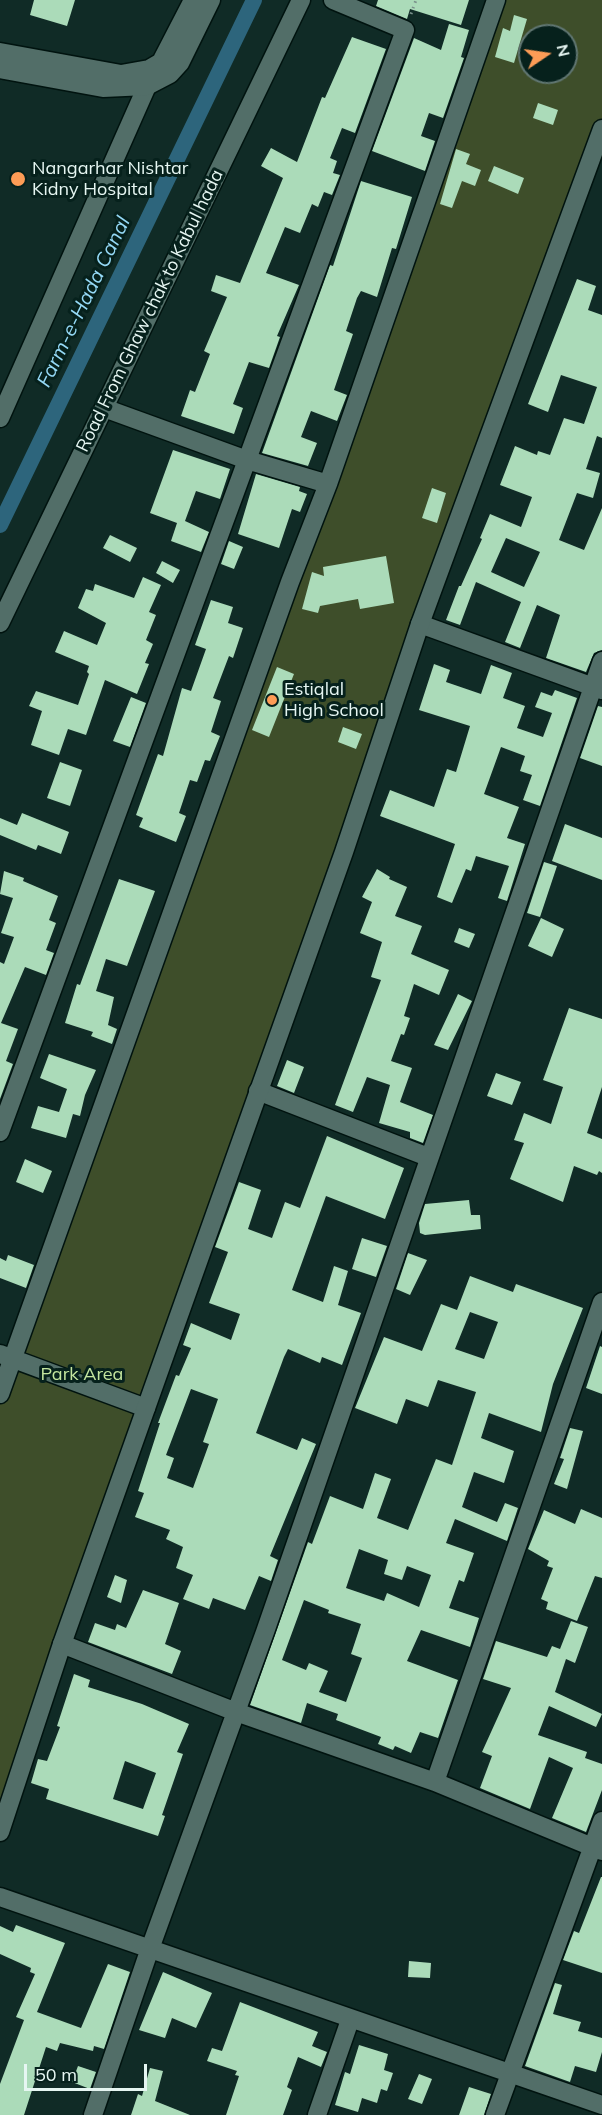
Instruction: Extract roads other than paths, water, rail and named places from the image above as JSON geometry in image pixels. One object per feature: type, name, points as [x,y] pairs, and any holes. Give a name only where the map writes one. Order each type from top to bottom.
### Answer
[{"type":"street","points":[[0,418],[148,78],[161,62],[193,0]]},
{"type":"street","points":[[0,69],[103,88],[170,74],[180,63],[211,0]]},
{"type":"street","name":"Road From Ghaw chak to Kabul hada","points":[[0,623],[301,0]]},
{"type":"street","points":[[0,1132],[405,30],[333,0]]},
{"type":"street","points":[[0,1394],[6,1357],[328,484],[496,0]]},
{"type":"street","points":[[0,52],[148,78]]},
{"type":"street","points":[[0,1832],[62,1644],[344,852],[420,624],[602,129]]},
{"type":"street","points":[[104,408],[247,460],[328,484]]},
{"type":"street","points":[[420,624],[597,688]]},
{"type":"street","points":[[93,2115],[236,1712],[428,1157],[597,688],[602,661]]},
{"type":"street","points":[[258,1091],[428,1157]]},
{"type":"street","points":[[435,1782],[602,1302]]},
{"type":"street","points":[[6,1357],[146,1408]]},
{"type":"street","points":[[62,1644],[236,1712],[435,1782],[598,1849]]},
{"type":"street","points":[[495,2115],[508,2075],[598,1849],[602,1821]]},
{"type":"street","points":[[0,1897],[508,2075],[602,2105]]},
{"type":"street","points":[[317,2115],[350,2020]]},
{"type":"waterway","name":"Farm-e-Hada Canal","points":[[0,525],[254,0]]},
{"type":"place","name":"Nangarhar Nishtar Kidny Hospital","points":[[18,179]]},
{"type":"place","name":"Estiqlal High School","points":[[272,700]]},
{"type":"park label","name":"Park Area","points":[[82,1375]]}]
